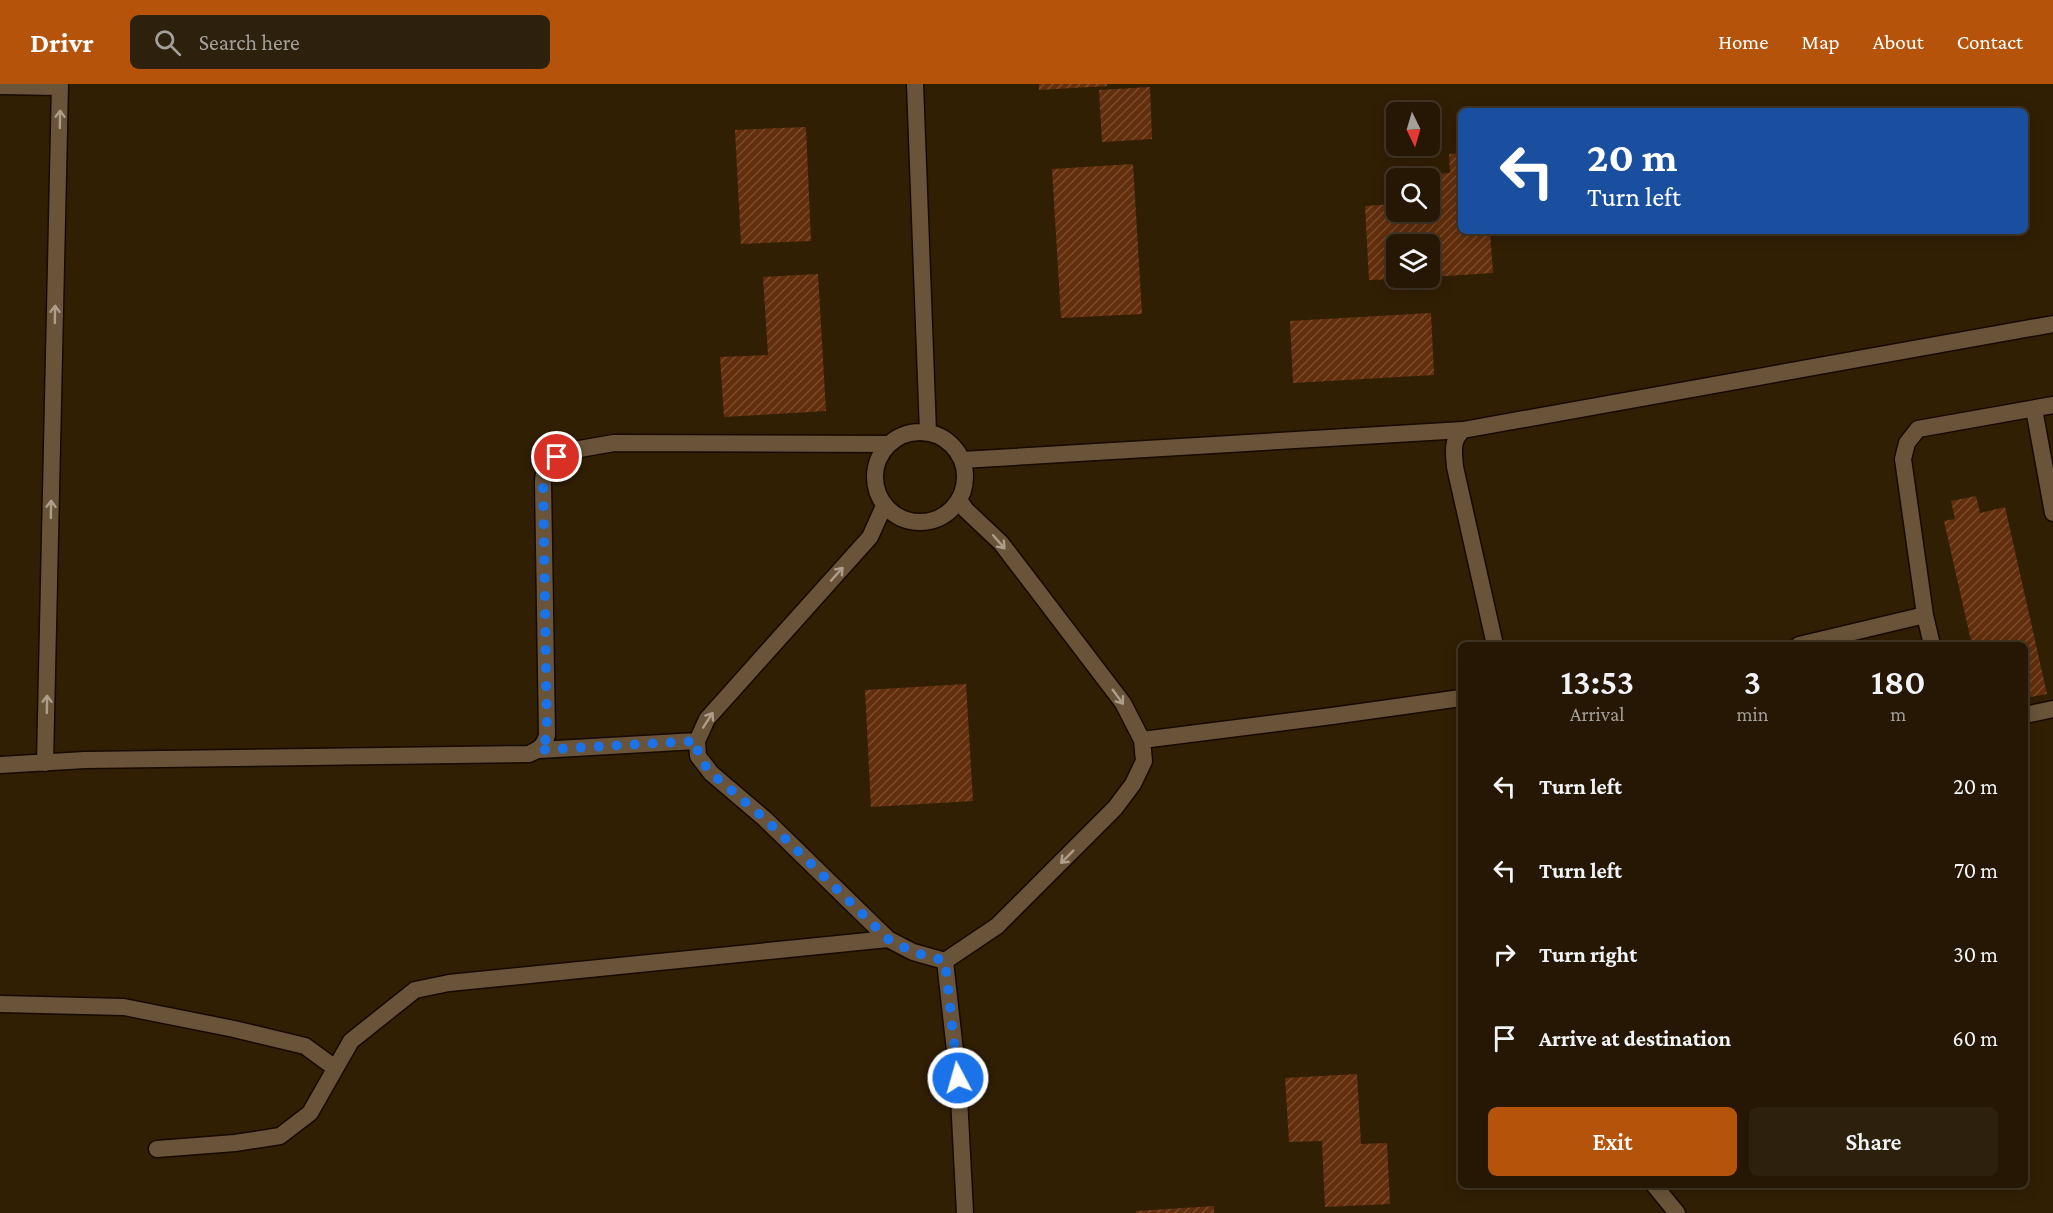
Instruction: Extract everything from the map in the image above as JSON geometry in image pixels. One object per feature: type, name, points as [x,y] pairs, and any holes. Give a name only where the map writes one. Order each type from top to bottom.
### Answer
[{"type":"lane","points":[[915,84],[928,432]]},
{"type":"lane","points":[[0,86],[60,86],[45,763]]},
{"type":"lane","points":[[962,460],[1463,430],[2053,324]]},
{"type":"lane","points":[[1931,642],[1925,615],[1903,459],[1907,443],[1918,429],[2053,405]]},
{"type":"lane","points":[[2034,409],[2053,513]]},
{"type":"lane","points":[[1463,430],[1458,434],[1454,443],[1455,467],[1494,642]]},
{"type":"lane","points":[[928,432],[943,437],[955,448],[966,473],[965,487],[960,500],[951,511],[943,517],[911,522],[897,516],[884,506],[877,493],[874,477],[877,462],[888,444],[912,433],[928,432]]},
{"type":"lane","points":[[539,750],[547,735],[543,482],[544,472],[549,463],[568,451],[614,443],[888,444]]},
{"type":"lane","points":[[884,506],[870,537],[707,719],[697,741],[698,756],[711,773],[765,819],[888,939],[913,952],[945,961],[997,927],[1115,808],[1133,784],[1144,761],[1143,740],[1123,703],[1001,543],[966,510],[960,500]]},
{"type":"lane","points":[[1812,642],[1925,615]]},
{"type":"lane","points":[[1143,740],[1458,698]]},
{"type":"lane","points":[[2028,714],[2053,709]]},
{"type":"lane","points":[[0,765],[86,760],[516,755],[539,750],[697,741]]},
{"type":"lane","points":[[157,1149],[235,1143],[280,1136],[310,1113],[351,1041],[414,990],[449,983],[888,939]]},
{"type":"lane","points":[[945,961],[958,1078],[965,1213]]},
{"type":"lane","points":[[0,1004],[124,1007],[305,1046],[335,1068]]},
{"type":"lane","points":[[1656,1188],[1677,1213]]},
{"type":"building","points":[[1039,84],[1107,84],[1107,86],[1039,90]]},
{"type":"building","points":[[1150,87],[1152,139],[1102,142],[1099,90]]},
{"type":"building","points":[[806,127],[811,241],[741,244],[735,130]]},
{"type":"building","points":[[1458,153],[1458,234],[1490,234],[1493,273],[1440,276],[1440,234],[1386,234],[1386,279],[1369,280],[1365,206],[1386,205],[1386,222],[1440,222],[1440,174],[1450,173],[1449,154]]},
{"type":"building","points":[[1133,164],[1142,314],[1061,318],[1052,169]]},
{"type":"building","points":[[818,274],[826,411],[724,417],[720,357],[768,355],[763,277]]},
{"type":"building","points":[[1431,313],[1434,375],[1293,383],[1290,321]]},
{"type":"building","points":[[1976,496],[1980,513],[2005,507],[2047,694],[2028,697],[2028,642],[1971,642],[1944,521],[1955,519],[1951,501]]},
{"type":"building","points":[[966,684],[973,801],[871,807],[865,690]]},
{"type":"building","points":[[1357,1074],[1361,1144],[1387,1143],[1390,1204],[1325,1207],[1322,1141],[1289,1142],[1285,1078]]},
{"type":"building","points":[[1214,1206],[1214,1213],[1136,1213],[1136,1211]]},
{"type":"route","points":[[557,457],[549,463],[544,472],[543,482],[547,735],[539,750],[697,741],[698,756],[711,773],[765,819],[888,939],[913,952],[945,961],[958,1078]]}]
